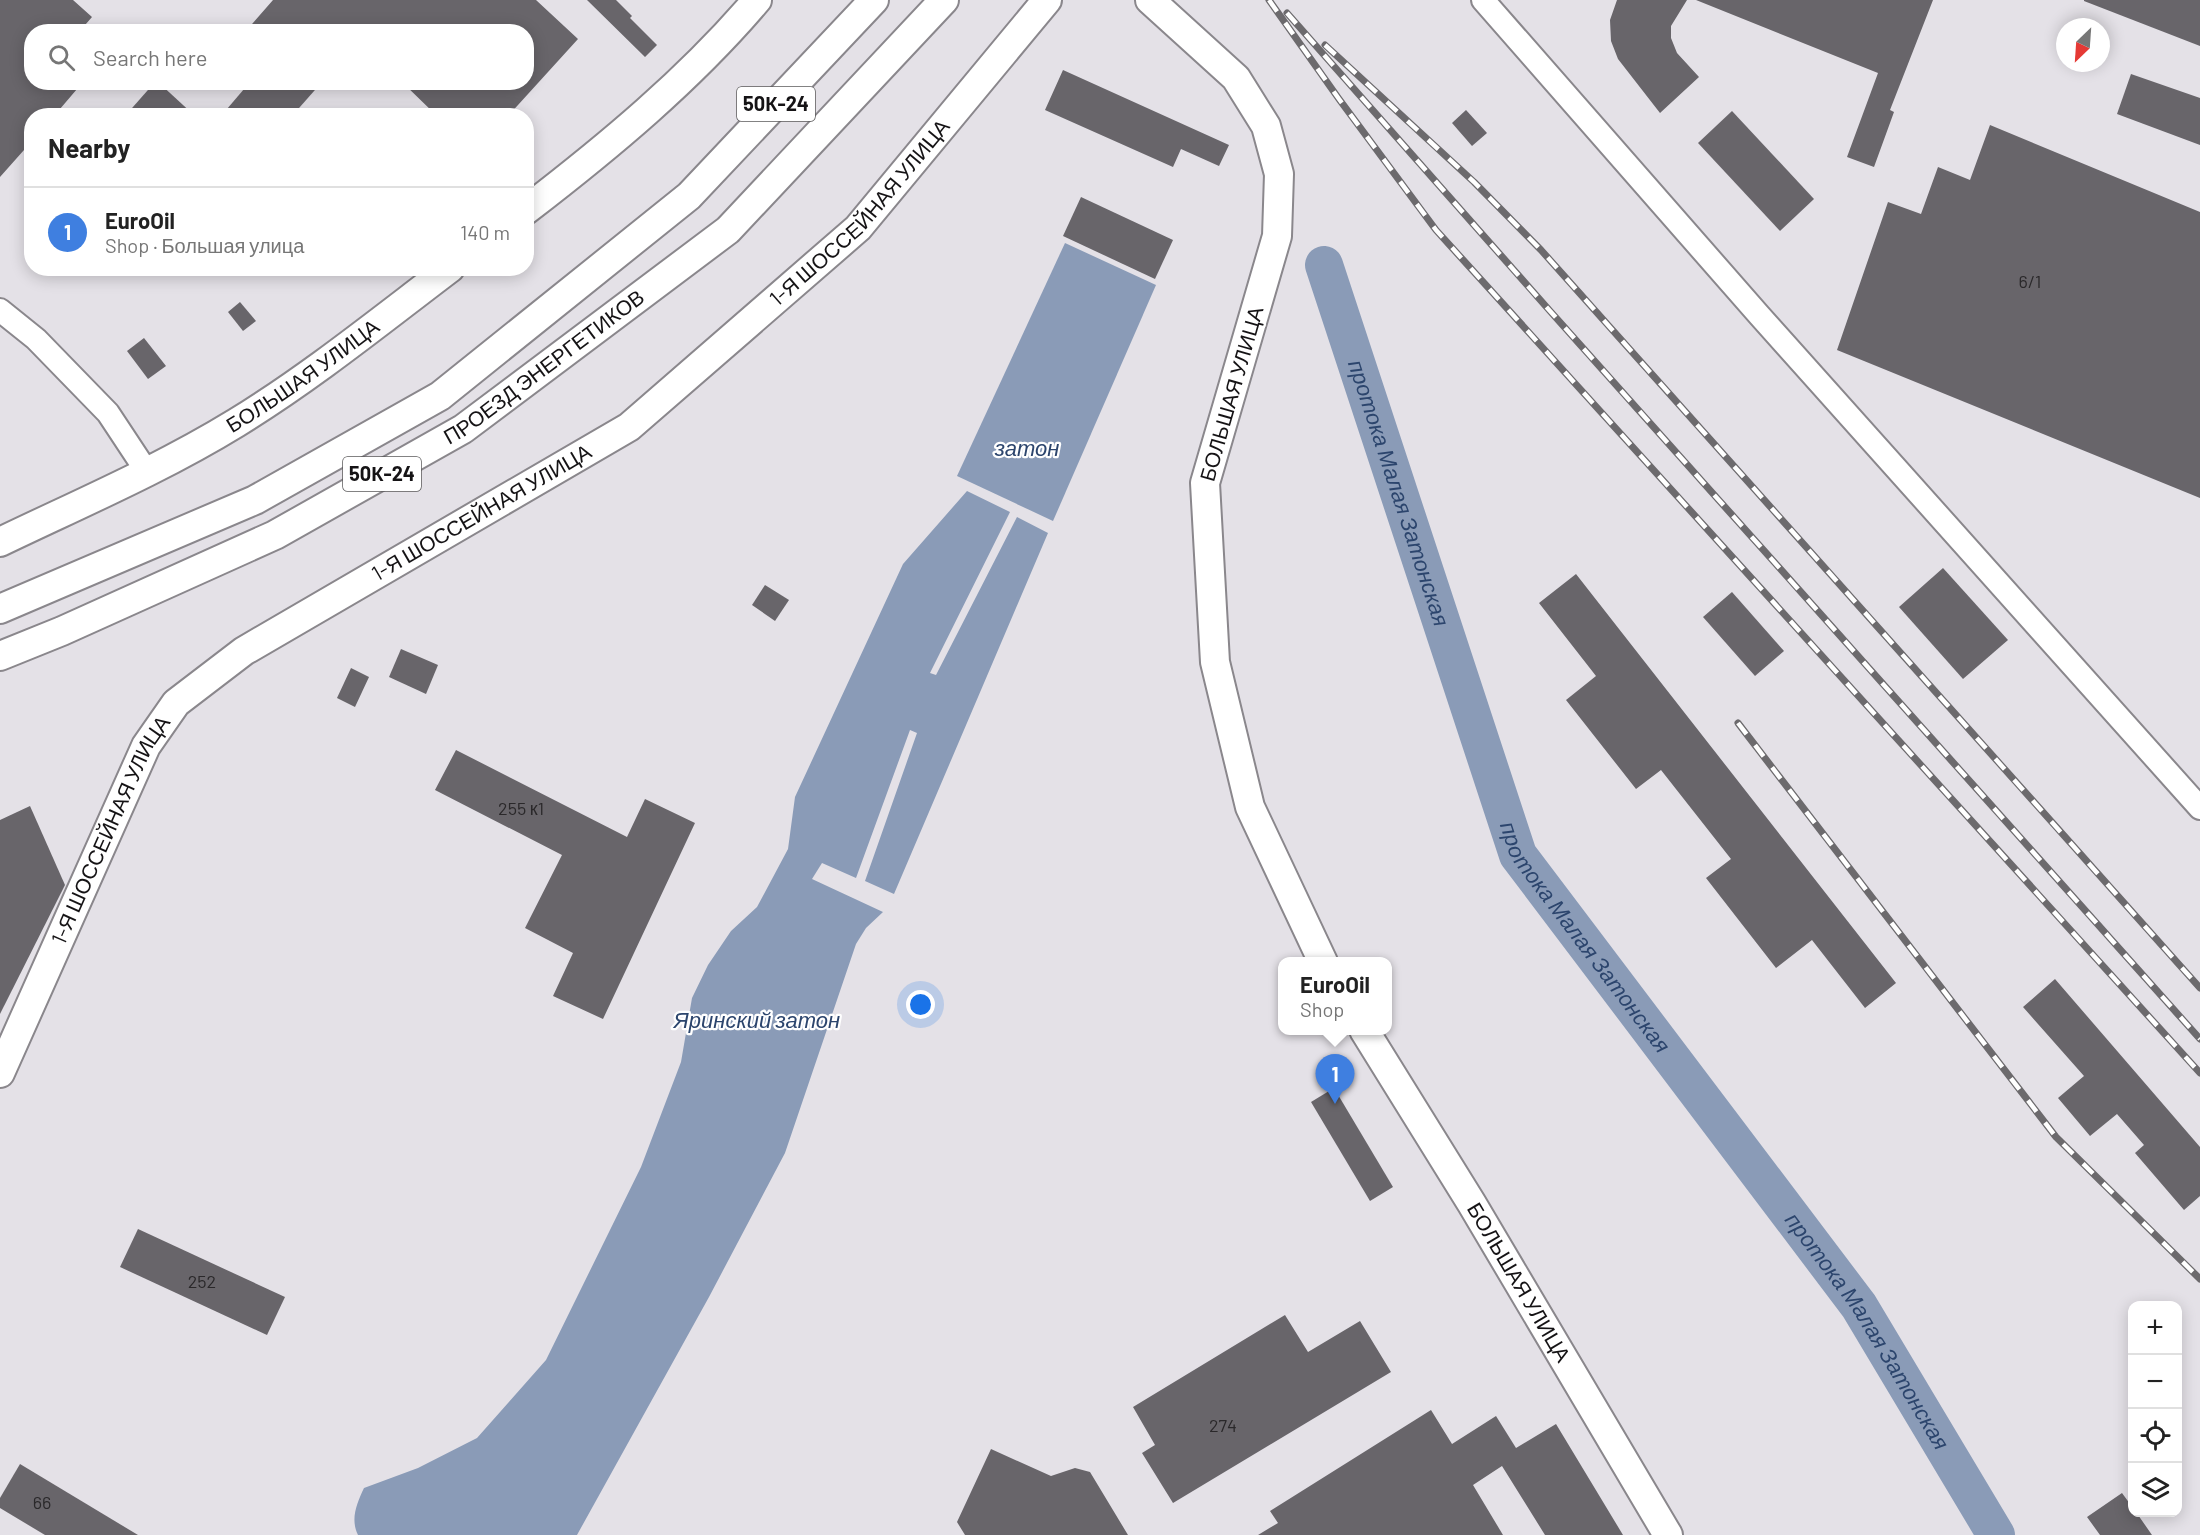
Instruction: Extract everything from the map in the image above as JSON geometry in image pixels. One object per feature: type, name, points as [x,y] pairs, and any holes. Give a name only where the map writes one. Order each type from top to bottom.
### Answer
[{"type":"main road","points":[[534,204],[583,167],[662,98],[756,0]]},
{"type":"main road","name":"ПРОЕЗД ЭНЕРГЕТИКОВ","points":[[0,656],[62,631],[275,535],[463,429],[728,231],[944,0]]},
{"type":"main road","name":"1-Я ШОССЕЙНАЯ УЛИЦА","points":[[0,1073],[146,746],[176,703],[244,651],[629,427],[858,228],[1047,0]]},
{"type":"main road","name":"БОЛЬШАЯ УЛИЦА","points":[[1150,0],[1236,78],[1266,126],[1279,174],[1277,236],[1205,483],[1215,662],[1250,807],[1321,957]]},
{"type":"main road","name":"ПРОЕЗД ЭНЕРГЕТИКОВ","points":[[0,609],[255,500],[440,396],[689,196],[868,6]]},
{"type":"main road","name":"БОЛЬШАЯ УЛИЦА","points":[[0,542],[147,472],[236,423],[303,378],[439,276]]},
{"type":"main road","name":"БОЛЬШАЯ УЛИЦА","points":[[1367,1035],[1472,1204],[1668,1535]]},
{"type":"street","points":[[1483,0],[1759,315],[2200,808]]},
{"type":"street","points":[[0,310],[36,339],[108,413],[147,472]]},
{"type":"water","name":"затон","points":[[1065,243],[1156,285],[1053,521],[957,476]]},
{"type":"water","name":"Яринский затон","points":[[967,491],[1010,512],[930,673],[936,675],[1017,517],[1048,533],[894,894],[865,881],[917,733],[910,730],[856,878],[822,863],[812,879],[883,912],[866,928],[856,944],[785,1153],[709,1297],[577,1535],[358,1535],[355,1517],[364,1488],[418,1468],[477,1438],[546,1360],[641,1167],[681,1062],[692,998],[708,965],[731,931],[757,907],[788,849],[795,797],[903,564]]},
{"type":"building","points":[[0,0],[73,0],[92,17],[86,24],[24,24],[24,90],[76,90],[61,108],[24,108],[24,150],[0,177]]},
{"type":"building","points":[[273,0],[536,0],[578,39],[534,87],[534,24],[252,24]]},
{"type":"building","points":[[587,0],[616,0],[657,45],[645,57]]},
{"type":"building","points":[[1617,0],[1687,0],[1671,26],[1671,38],[1677,53],[1699,77],[1660,113],[1618,59],[1611,41],[1610,20]]},
{"type":"building","points":[[1696,0],[1933,0],[1890,110],[1894,112],[1874,167],[1847,157],[1878,73]]},
{"type":"building","points":[[2200,0],[2200,46],[2084,1]]},
{"type":"building","points":[[1063,70],[1229,145],[1219,166],[1181,149],[1173,167],[1045,110]]},
{"type":"building","points":[[2131,74],[2200,98],[2200,145],[2117,114]]},
{"type":"building","points":[[148,90],[167,90],[186,108],[132,108]]},
{"type":"building","points":[[243,90],[315,90],[299,108],[228,108]]},
{"type":"building","points":[[410,90],[532,90],[515,108],[429,108]]},
{"type":"building","points":[[1466,110],[1487,133],[1472,146],[1452,123]]},
{"type":"building","points":[[1732,111],[1814,199],[1780,231],[1698,143]]},
{"type":"building","points":[[1990,125],[2200,212],[2200,498],[1837,350],[1888,202],[1921,214],[1938,167],[1970,180]]},
{"type":"building","points":[[1081,197],[1173,240],[1155,279],[1063,236]]},
{"type":"building","points":[[240,302],[256,321],[243,331],[228,312]]},
{"type":"building","points":[[144,338],[166,366],[148,379],[127,351]]},
{"type":"building","points":[[1943,568],[2008,640],[1963,679],[1899,607]]},
{"type":"building","points":[[1576,574],[1896,983],[1865,1008],[1812,940],[1776,968],[1706,878],[1731,859],[1661,770],[1636,789],[1566,700],[1596,676],[1539,603]]},
{"type":"building","points":[[765,585],[789,600],[775,621],[752,605]]},
{"type":"building","points":[[1732,592],[1784,651],[1755,676],[1703,617]]},
{"type":"building","points":[[401,649],[438,665],[426,694],[389,677]]},
{"type":"building","points":[[351,668],[369,677],[355,707],[337,698]]},
{"type":"building","points":[[456,750],[627,837],[645,799],[695,823],[603,1019],[553,996],[573,953],[525,928],[562,855],[435,790]]},
{"type":"building","points":[[30,806],[65,885],[0,1014],[0,820]]},
{"type":"building","points":[[2055,979],[2200,1147],[2200,1196],[2184,1210],[2135,1153],[2144,1145],[2117,1114],[2090,1136],[2058,1098],[2084,1076],[2023,1007]]},
{"type":"building","points":[[1334,1088],[1393,1187],[1370,1201],[1311,1102]]},
{"type":"building","points":[[138,1229],[285,1297],[267,1335],[120,1267]]},
{"type":"building","points":[[1285,1315],[1308,1352],[1360,1321],[1391,1372],[1173,1503],[1142,1453],[1155,1445],[1133,1407]]},
{"type":"building","points":[[1431,1410],[1452,1444],[1496,1416],[1516,1448],[1556,1424],[1623,1535],[1545,1535],[1502,1466],[1473,1485],[1503,1535],[1258,1535],[1278,1523],[1270,1511]]},
{"type":"building","points":[[991,1449],[1051,1476],[1075,1468],[1090,1472],[1128,1535],[965,1535],[957,1522]]},
{"type":"building","points":[[20,1464],[138,1535],[45,1535],[0,1508],[0,1498]]},
{"type":"building","points":[[2122,1493],[2128,1501],[2128,1517],[2139,1517],[2152,1535],[2100,1535],[2087,1517]]},
{"type":"waterway","name":"протока Малая Затонская","points":[[1324,265],[1518,855],[1859,1306],[1996,1535]]},
{"type":"railway","points":[[1269,0],[1436,230],[2200,1073]]},
{"type":"railway","points":[[1287,13],[2200,1039]]},
{"type":"railway","points":[[1325,45],[1474,182],[1541,250],[2200,988]]},
{"type":"railway","points":[[1738,723],[2056,1137],[2200,1279]]},
{"type":"place","name":"EuroOil","points":[[1335,1104]]}]
